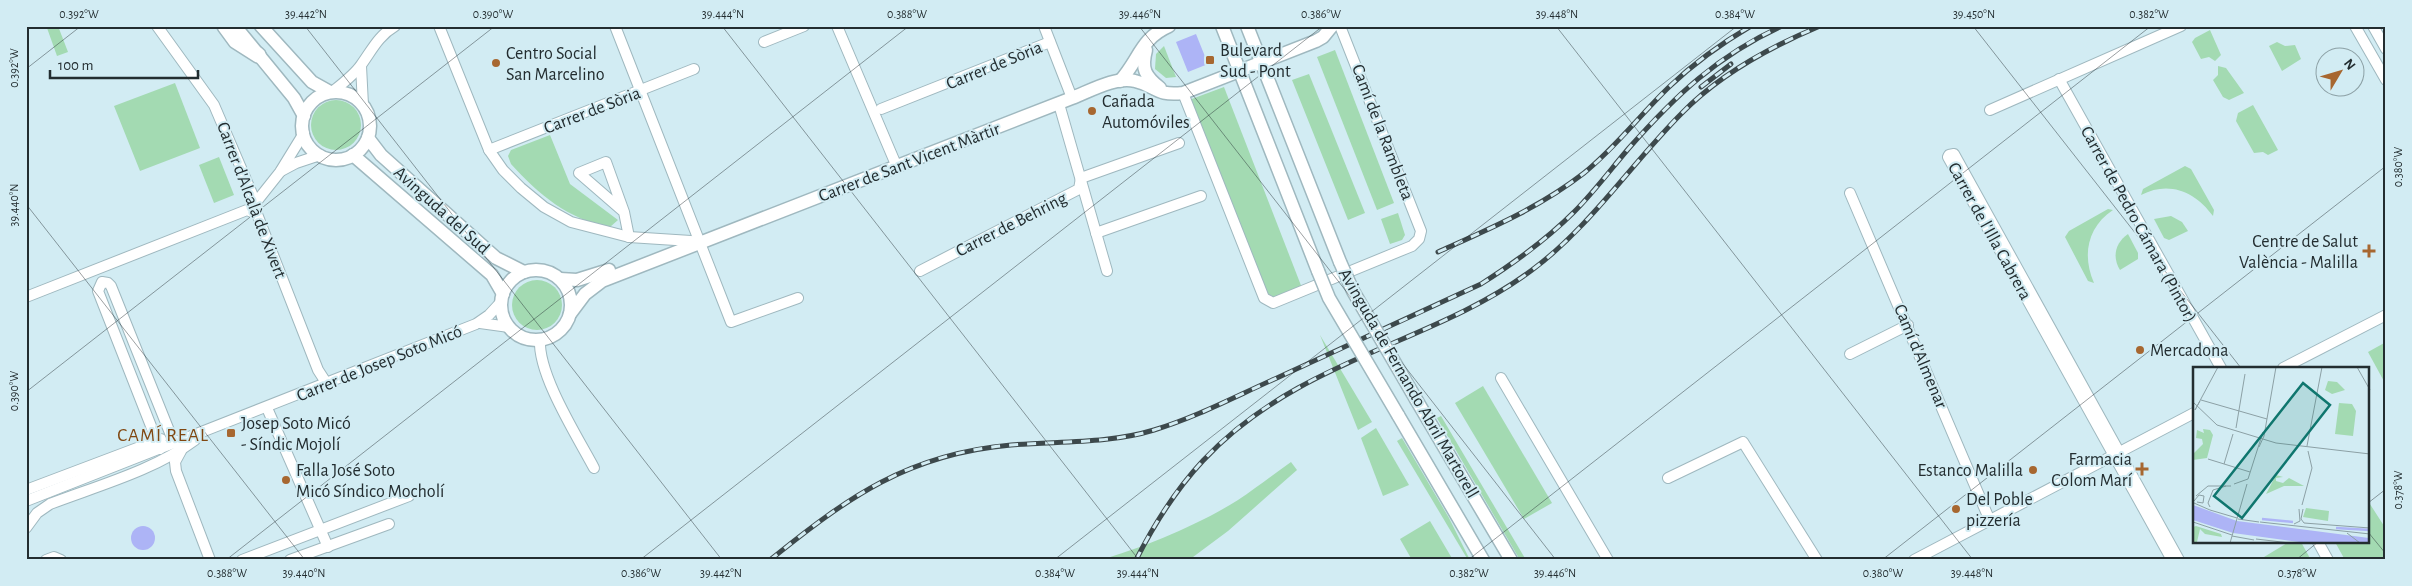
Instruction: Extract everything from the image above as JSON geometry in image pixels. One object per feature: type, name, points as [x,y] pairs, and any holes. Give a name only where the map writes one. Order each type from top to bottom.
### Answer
[{"type":"highway","points":[[225,26],[236,40],[258,55]]},
{"type":"main road","points":[[235,26],[294,98],[304,116],[304,134],[310,146],[320,155],[340,159],[353,155],[362,148],[368,138],[370,121],[363,105],[349,94],[331,92],[312,82],[260,26]]},
{"type":"main road","points":[[1120,81],[1130,69],[1154,31],[1169,26]]},
{"type":"main road","name":"Avinguda de Fernando Abril Martorell","points":[[1222,26],[1329,298],[1483,560]]},
{"type":"main road","name":"Avinguda de Fernando Abril Martorell","points":[[1247,26],[1353,292],[1511,560]]},
{"type":"main road","name":"Carrer de Sant Vicent Màrtir","points":[[560,279],[587,278],[695,242],[1120,81],[1135,81],[1167,94],[1183,93],[1316,41],[1323,37],[1332,26]]},
{"type":"main road","points":[[1154,31],[1142,64],[1144,72],[1167,94]]},
{"type":"main road","points":[[304,116],[312,102],[331,92]]},
{"type":"main road","name":"Avinguda del Sud","points":[[368,138],[381,155],[496,258],[524,272]]},
{"type":"main road","name":"Avinguda del Sud","points":[[353,155],[492,275],[502,298]]},
{"type":"main road","name":"Carrer de Sant Vicent Màrtir","points":[[570,314],[585,294],[602,281],[673,255],[695,242]]},
{"type":"main road","points":[[543,270],[560,279],[570,295],[570,314],[561,330],[540,340],[523,337],[509,327],[503,315],[502,298],[509,283],[524,272],[543,270]]},
{"type":"street","name":"Carrer d'Alcalà de Xivert","points":[[157,26],[214,105],[253,209],[318,370],[327,384]]},
{"type":"street","points":[[331,92],[361,66],[372,46],[387,30],[395,26]]},
{"type":"street","points":[[439,26],[489,150],[503,170],[544,207],[571,222],[629,237],[695,242]]},
{"type":"street","points":[[615,26],[695,242],[731,322],[798,298]]},
{"type":"street","points":[[837,26],[897,167]]},
{"type":"street","points":[[1044,26],[1072,98]]},
{"type":"street","name":"Camí de la Rambleta","points":[[1183,93],[1264,298],[1273,304],[1412,246],[1419,239],[1421,231],[1340,26]]},
{"type":"street","points":[[1990,110],[2181,26]]},
{"type":"street","points":[[764,42],[798,27]]},
{"type":"street","points":[[2386,49],[2374,27],[2358,31],[2386,80]]},
{"type":"street","name":"Carrer de Sòria","points":[[881,110],[1050,42]]},
{"type":"street","points":[[361,66],[360,84],[363,105]]},
{"type":"street","name":"Carrer de Sòria","points":[[489,150],[694,69]]},
{"type":"street","name":"Carrer de Pedro Cámara (Pintor)","points":[[2059,79],[2220,367]]},
{"type":"street","points":[[1060,104],[1107,272]]},
{"type":"street","points":[[26,297],[253,209],[280,172],[304,134]]},
{"type":"street","name":"Carrer de Behring","points":[[920,271],[1079,189],[1080,178],[1179,143]]},
{"type":"street","name":"Carrer de l'Illa Cabrera","points":[[2172,560],[2117,454],[1954,154],[1949,155],[1948,157],[2117,454],[2180,560]]},
{"type":"street","points":[[280,172],[296,163],[320,155]]},
{"type":"street","points":[[624,212],[579,173],[606,162],[624,212],[629,237]]},
{"type":"street","name":"Camí d'Almenar","points":[[1850,193],[1990,520]]},
{"type":"street","points":[[1096,233],[1201,196]]},
{"type":"street","points":[[94,272],[104,270],[178,446],[176,470],[210,560]]},
{"type":"street","points":[[94,272],[98,291],[158,444]]},
{"type":"street","points":[[98,291],[102,282],[106,282],[111,286]]},
{"type":"street","name":"Carrer de Josep Soto Micó","points":[[26,528],[37,513],[50,504],[158,462],[178,446],[203,433],[480,322],[502,298]]},
{"type":"street","points":[[2284,367],[2386,315]]},
{"type":"street","name":"Carrer de Josep Soto Micó","points":[[480,322],[509,327]]},
{"type":"street","points":[[1850,354],[1908,326]]},
{"type":"street","points":[[540,340],[539,350],[553,389],[594,468]]},
{"type":"street","points":[[1501,378],[1608,560]]},
{"type":"street","points":[[267,408],[328,547]]},
{"type":"street","points":[[1914,560],[2193,414]]},
{"type":"street","points":[[26,500],[158,444],[163,439],[178,446]]},
{"type":"street","points":[[1668,478],[1743,442],[1817,560]]},
{"type":"street","points":[[26,490],[158,444]]},
{"type":"street","points":[[242,560],[409,496]]},
{"type":"street","points":[[290,560],[389,524]]},
{"type":"street","points":[[2319,544],[2328,560]]},
{"type":"street","points":[[46,560],[54,557],[61,560]]},
{"type":"green space","points":[[58,26],[68,52],[57,56],[47,28]]},
{"type":"green space","points":[[2210,30],[2221,55],[2215,61],[2209,57],[2201,59],[2192,42],[2195,38]]},
{"type":"green space","points":[[2277,42],[2285,46],[2295,45],[2301,59],[2282,71],[2269,46]]},
{"type":"green space","points":[[1164,46],[1176,77],[1166,78],[1155,69],[1156,54]]},
{"type":"green space","points":[[1335,50],[1394,203],[1377,210],[1317,57]]},
{"type":"green space","points":[[2218,66],[2226,68],[2244,93],[2229,100],[2223,97],[2213,80],[2218,75]]},
{"type":"green space","points":[[1309,74],[1365,213],[1348,220],[1292,80]]},
{"type":"green space","points":[[175,83],[200,148],[140,171],[114,106]]},
{"type":"green space","points":[[1224,87],[1302,288],[1276,298],[1263,293],[1189,100]]},
{"type":"green space","points":[[336,100],[345,102],[356,111],[361,125],[359,134],[350,145],[336,150],[327,148],[316,139],[311,125],[313,116],[322,105]]},
{"type":"green space","points":[[2253,105],[2278,150],[2268,155],[2263,152],[2254,153],[2236,121],[2238,113]]},
{"type":"green space","points":[[550,135],[570,184],[618,220],[610,227],[595,224],[555,204],[532,186],[511,164],[508,156],[511,150]]},
{"type":"green space","points":[[219,157],[234,195],[214,203],[199,165]]},
{"type":"green space","points":[[2185,166],[2191,169],[2214,210],[2213,216],[2199,200],[2181,191],[2162,189],[2141,195],[2143,189]]},
{"type":"green space","points":[[2108,209],[2113,210],[2097,225],[2089,243],[2088,263],[2094,283],[2088,281],[2065,237],[2069,231]]},
{"type":"green space","points":[[1398,213],[1405,235],[1402,240],[1390,244],[1381,219]]},
{"type":"green space","points":[[2171,216],[2182,222],[2188,231],[2169,240],[2164,238],[2154,219]]},
{"type":"green space","points":[[2128,234],[2138,253],[2138,259],[2120,270],[2116,260],[2116,250],[2120,242]]},
{"type":"green space","points":[[532,280],[542,280],[555,287],[562,300],[562,310],[555,323],[542,330],[532,330],[523,326],[516,319],[512,310],[512,300],[516,291],[523,284]]},
{"type":"green space","points":[[1320,335],[1372,422],[1358,430]]},
{"type":"green space","points":[[2386,342],[2386,385],[2368,352]]},
{"type":"green space","points":[[1483,386],[1552,503],[1524,519],[1455,403]]},
{"type":"green space","points":[[1441,416],[1526,560],[1520,560],[1437,418]]},
{"type":"green space","points":[[1376,428],[1409,485],[1383,496],[1361,438]]},
{"type":"green space","points":[[1402,438],[1449,518],[1470,560],[1468,560],[1397,441]]},
{"type":"green space","points":[[1291,462],[1297,470],[1228,531],[1189,560],[1100,560],[1153,542],[1206,518],[1238,500]]},
{"type":"green space","points":[[2370,504],[2386,529],[2386,556],[2379,560],[2345,560],[2336,544],[2370,544]]},
{"type":"green space","points":[[1430,521],[1453,560],[1412,560],[1400,539]]},
{"type":"green space","points":[[2286,544],[2302,544],[2311,560],[2259,560]]},
{"type":"water","points":[[1196,34],[1208,64],[1188,72],[1176,42]]},
{"type":"water","points":[[143,526],[152,529],[155,538],[152,547],[143,550],[134,547],[131,538],[134,529]]},
{"type":"railway","points":[[1438,252],[1513,217],[1567,186],[1606,153],[1658,98],[1688,70],[1729,39],[1751,26]]},
{"type":"railway","points":[[770,560],[853,498],[881,482],[910,469],[941,458],[974,450],[1011,445],[1101,440],[1154,430],[1186,419],[1481,284],[1529,251],[1574,212],[1646,129],[1699,78],[1738,50],[1782,26]]},
{"type":"railway","points":[[1136,560],[1167,506],[1185,482],[1223,440],[1246,422],[1271,404],[1327,373],[1447,319],[1505,289],[1532,270],[1573,234],[1592,215],[1663,133],[1697,99],[1729,74],[1764,52],[1820,26]]},
{"type":"railway","points":[[1701,87],[1731,64]]},
{"type":"place","name":"Bulevard Sud - Pont","points":[[1210,60]]},
{"type":"place","name":"Centro Social San Marcelino","points":[[496,63]]},
{"type":"place","name":"Cañada Automóviles","points":[[1092,111]]},
{"type":"place","name":"Centre de Salut València - Malilla","points":[[2369,251]]},
{"type":"place","name":"Mercadona","points":[[2140,350]]},
{"type":"place","name":"Josep Soto Micó - Síndic Mojolí","points":[[231,433]]},
{"type":"place","name":"Farmacia Colom Marí","points":[[2142,469]]},
{"type":"place","name":"Estanco Malilla","points":[[2033,470]]},
{"type":"place","name":"Falla José Soto Micó Síndico Mocholí","points":[[286,480]]},
{"type":"place","name":"Del Poble pizzería","points":[[1956,509]]},
{"type":"district","name":"CAMÍ REAL","points":[[163,434]]}]
